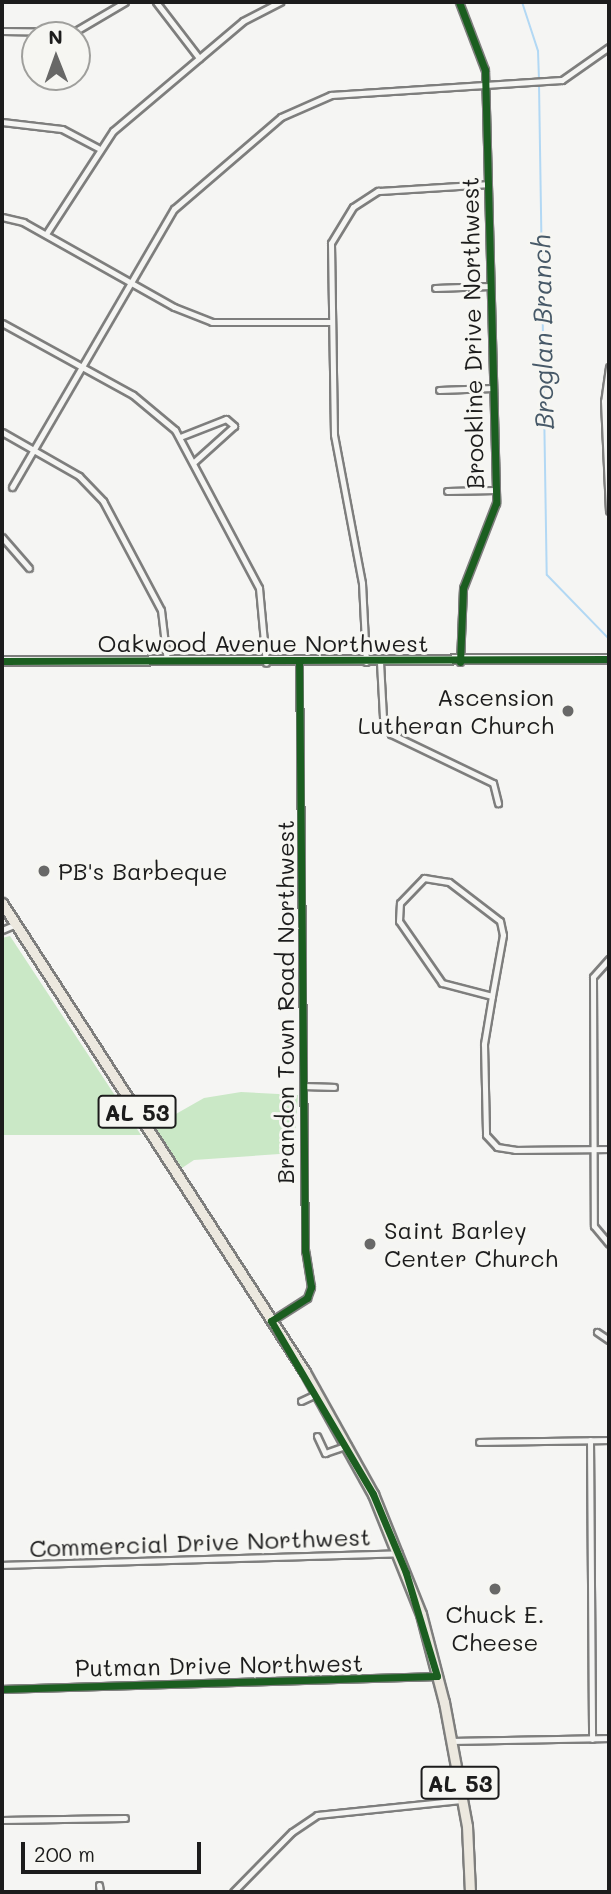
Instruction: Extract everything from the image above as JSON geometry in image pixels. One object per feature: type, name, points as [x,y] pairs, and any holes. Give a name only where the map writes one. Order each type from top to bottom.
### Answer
[{"type":"main road","name":"AL 53","points":[[2,902],[318,1393],[348,1445],[398,1553],[437,1676],[453,1741],[463,1800],[470,1892]]},
{"type":"street","points":[[2,31],[74,32],[125,2]]},
{"type":"street","points":[[156,2],[199,58]]},
{"type":"street","points":[[46,234],[98,148],[243,21],[280,2]]},
{"type":"street","name":"Brookline Drive Northwest","points":[[459,2],[477,39],[485,89],[496,490],[493,520],[463,588],[460,662]]},
{"type":"street","points":[[12,487],[130,282],[186,196],[299,107],[354,92],[485,89],[544,83],[569,78],[609,47]]},
{"type":"street","points":[[2,122],[62,129],[98,148]]},
{"type":"street","points":[[366,662],[362,583],[334,435],[330,322],[331,243],[353,207],[392,188],[488,184]]},
{"type":"street","points":[[2,216],[46,234],[130,282],[212,322],[330,322]]},
{"type":"street","points":[[435,288],[490,286]]},
{"type":"street","points":[[2,323],[82,365],[157,412],[180,437],[259,588],[266,663]]},
{"type":"street","points":[[609,367],[604,480],[609,511]]},
{"type":"street","points":[[439,390],[493,388]]},
{"type":"street","points":[[180,437],[226,419],[234,426],[194,462]]},
{"type":"street","points":[[2,432],[88,483],[113,515],[161,610],[167,664]]},
{"type":"street","points":[[447,491],[496,490]]},
{"type":"street","points":[[2,537],[29,568]]},
{"type":"street","name":"Oakwood Avenue Northwest","points":[[2,661],[167,664],[609,659]]},
{"type":"street","points":[[380,662],[383,717],[391,734],[493,783],[498,803]]},
{"type":"street","name":"Brandon Town Road Northwest","points":[[271,1321],[307,1298],[311,1287],[305,1251],[299,663]]},
{"type":"street","points":[[492,996],[449,987],[435,976],[399,921],[400,903],[416,882],[440,878],[496,916],[503,935],[484,1044],[486,1135],[498,1147],[515,1150],[609,1149]]},
{"type":"street","points":[[2,930],[16,924]]},
{"type":"street","points":[[609,959],[593,977],[594,1226],[599,1237],[609,1244]]},
{"type":"street","points":[[305,1086],[334,1087]]},
{"type":"street","points":[[597,1332],[609,1340]]},
{"type":"street","points":[[301,1401],[318,1393]]},
{"type":"street","points":[[317,1436],[325,1453],[348,1445]]},
{"type":"street","points":[[590,1440],[592,1739]]},
{"type":"street","points":[[480,1442],[609,1440]]},
{"type":"street","name":"Commercial Drive Northwest","points":[[2,1565],[398,1553]]},
{"type":"street","name":"Putman Drive Northwest","points":[[2,1689],[437,1676]]},
{"type":"street","points":[[453,1741],[609,1738]]},
{"type":"street","points":[[233,1892],[292,1832],[317,1815],[463,1800]]},
{"type":"street","points":[[2,1820],[124,1818]]},
{"type":"street","points":[[99,1885],[100,1892]]},
{"type":"green space","points":[[10,936],[141,1135],[2,1135],[2,938]]},
{"type":"green space","points":[[241,1092],[298,1095],[294,1153],[194,1160],[182,1168],[153,1127],[204,1098]]},
{"type":"waterway","name":"Broglan Branch","points":[[522,2],[538,51],[539,79]]},
{"type":"waterway","name":"Broglan Branch","points":[[539,84],[547,575],[609,639]]},
{"type":"cycle path","points":[[459,2],[485,70],[496,503],[463,588],[460,662]]},
{"type":"cycle path","points":[[2,661],[609,659]]},
{"type":"cycle path","points":[[2,1689],[437,1676],[406,1573],[373,1494],[271,1321],[307,1298],[311,1287],[305,1251],[299,663]]},
{"type":"place","name":"Ascension Lutheran Church","points":[[568,711]]},
{"type":"place","name":"PB's Barbeque","points":[[44,871]]},
{"type":"place","name":"Saint Barley Center Church","points":[[370,1244]]},
{"type":"place","name":"Chuck E. Cheese","points":[[495,1589]]}]
